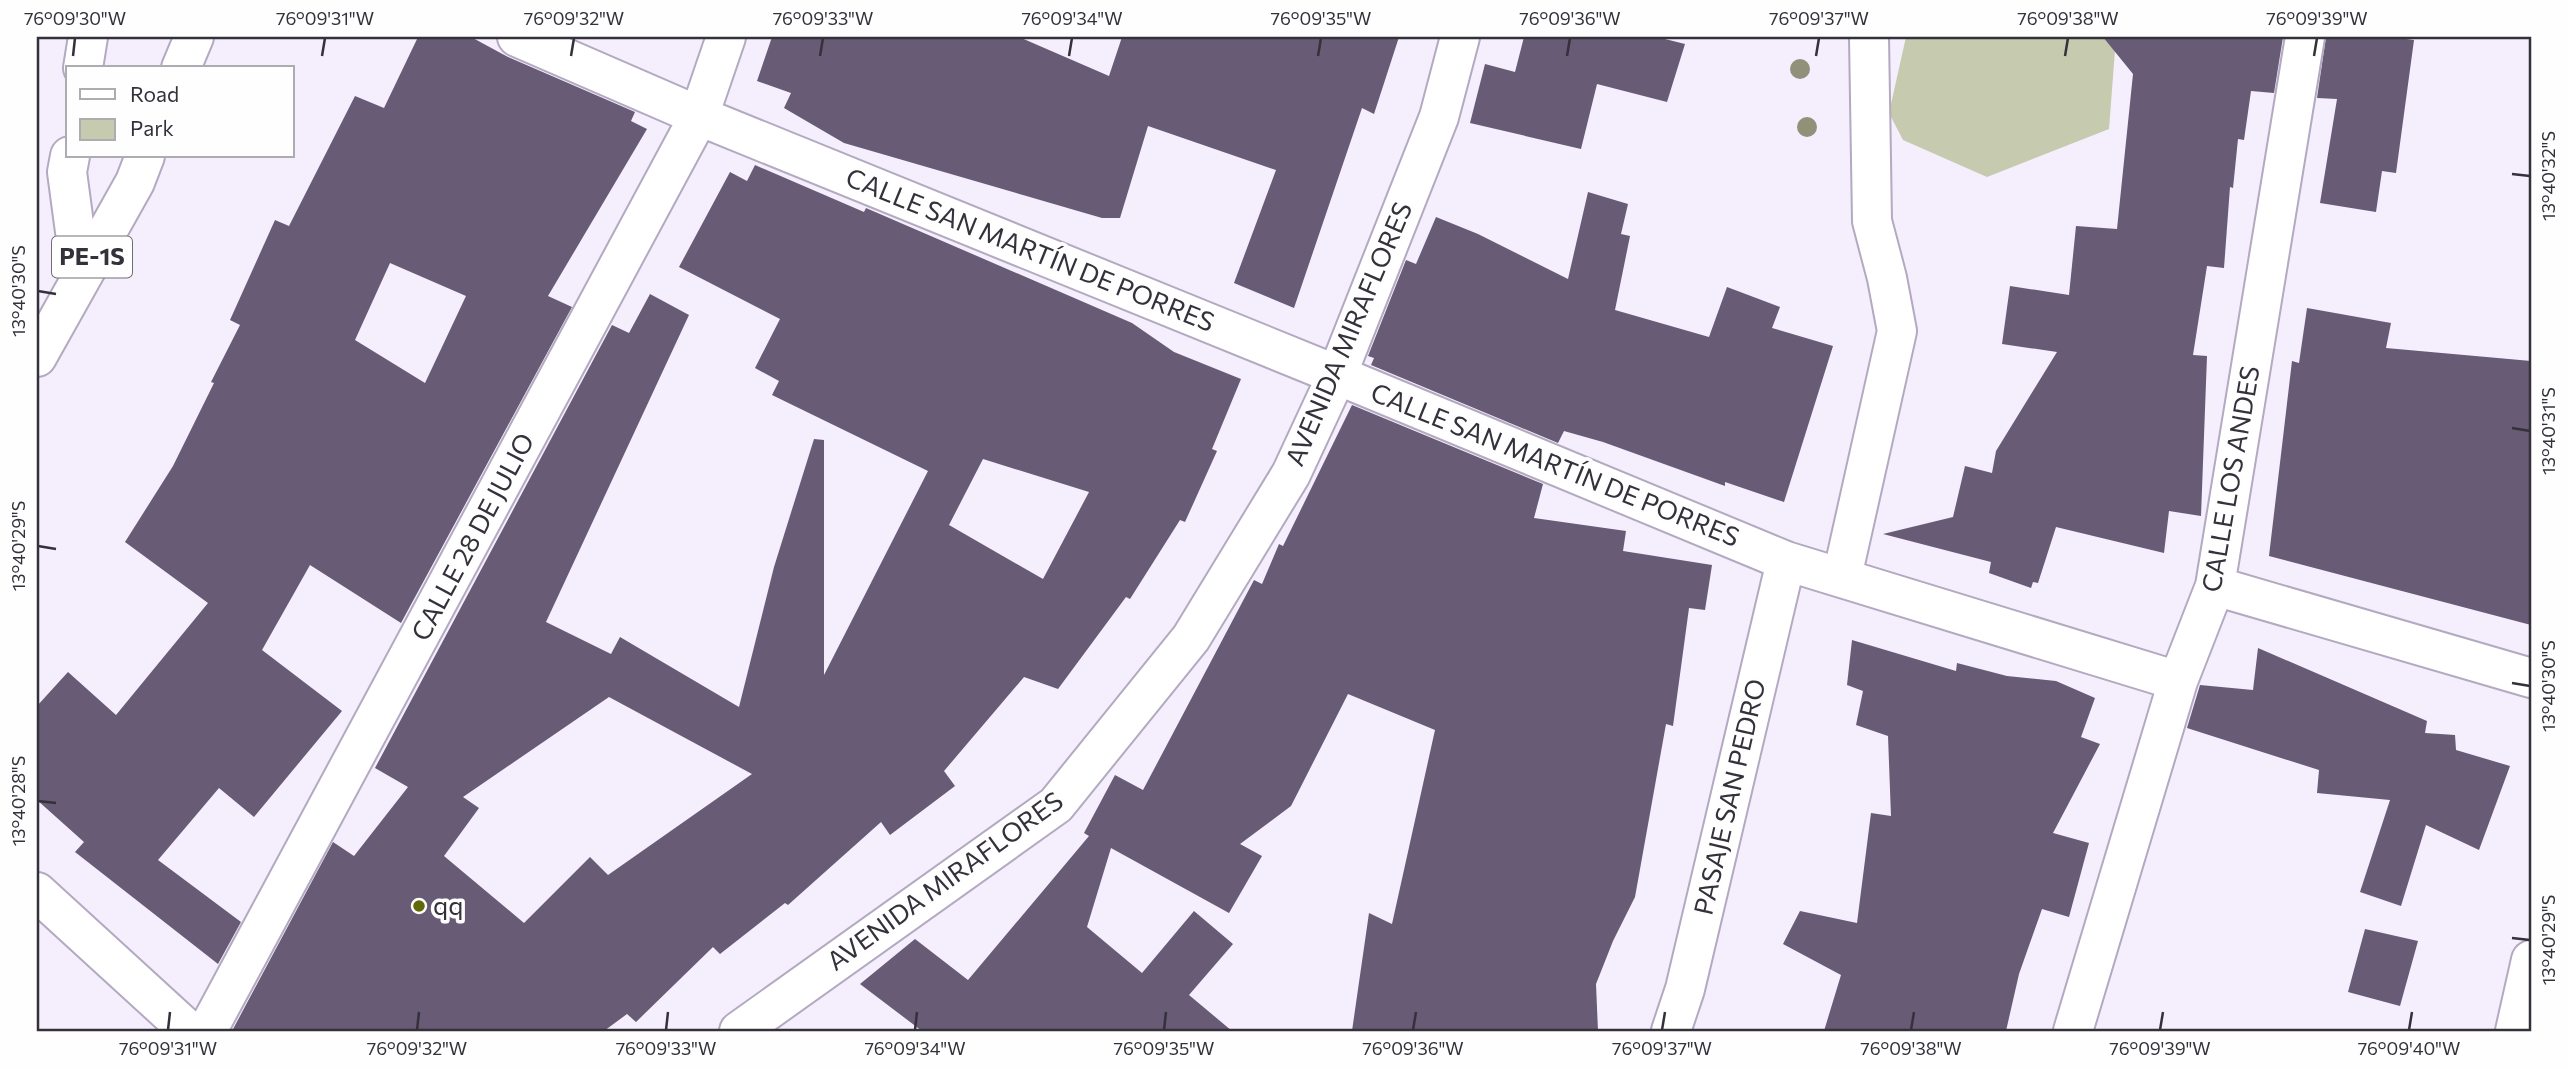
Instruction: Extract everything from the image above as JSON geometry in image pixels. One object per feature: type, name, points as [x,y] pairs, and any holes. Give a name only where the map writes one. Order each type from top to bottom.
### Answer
[{"type":"main road","points":[[83,66],[88,37]]},
{"type":"main road","points":[[182,66],[194,37]]},
{"type":"main road","name":"CALLE SAN MARTÍN DE PORRES","points":[[517,37],[699,116],[1786,561],[2178,681]]},
{"type":"main road","name":"CALLE 28 DE JULIO","points":[[207,1031],[699,116],[726,37]]},
{"type":"main road","name":"AVENIDA MIRAFLORES","points":[[739,1031],[1056,805],[1192,638],[1291,474],[1337,375],[1439,117],[1460,37]]},
{"type":"main road","points":[[1842,577],[1897,331],[1872,221],[1869,37]]},
{"type":"main road","name":"CALLE LOS ANDES","points":[[2073,1031],[2178,681],[2216,586],[2305,37]]},
{"type":"main road","points":[[70,158],[68,172],[82,276]]},
{"type":"main road","name":"PE-1S","points":[[37,356],[135,182],[144,158]]},
{"type":"main road","name":"PASAJE SAN PEDRO","points":[[1671,1031],[1685,989],[1786,561]]},
{"type":"main road","points":[[2216,586],[2531,678]]},
{"type":"main road","points":[[37,892],[189,1031]]},
{"type":"main road","points":[[2515,1031],[2531,960]]},
{"type":"green space","points":[[1906,37],[2116,37],[2109,129],[1987,177],[1903,140],[1889,113]]},
{"type":"building","points":[[418,37],[471,37],[508,57],[635,112],[631,121],[647,129],[548,296],[572,307],[401,623],[310,565],[262,650],[342,711],[254,817],[219,788],[158,860],[241,922],[218,964],[75,852],[84,842],[37,800],[37,706],[68,672],[116,715],[208,603],[125,542],[173,466],[214,383],[211,382],[240,325],[230,320],[275,220],[289,226],[355,96],[384,108]],"holes":[[[390,263],[466,296],[425,383],[355,340]]]},
{"type":"building","points":[[772,37],[1019,37],[1109,76],[1122,37],[1399,37],[1374,114],[1362,108],[1294,308],[1234,283],[1276,170],[1148,126],[1120,218],[1102,218],[844,143],[784,108],[791,93],[757,81]]},
{"type":"building","points":[[1524,37],[1657,37],[1685,44],[1667,102],[1597,84],[1581,149],[1470,123],[1485,64],[1515,72]]},
{"type":"building","points":[[2103,37],[2283,37],[2274,93],[2251,91],[2244,140],[2238,139],[2233,188],[2230,187],[2224,268],[2207,266],[2193,355],[2207,356],[2201,516],[2169,511],[2164,553],[2056,527],[2038,583],[2033,582],[2031,588],[1989,573],[1991,562],[1883,534],[1953,517],[1965,466],[1992,473],[1996,451],[2057,352],[2002,344],[2010,286],[2069,295],[2076,226],[2117,229],[2133,74]]},
{"type":"building","points":[[2326,37],[2392,37],[2414,40],[2396,173],[2382,171],[2376,212],[2320,203],[2337,99],[2317,98]]},
{"type":"building","points":[[755,165],[864,212],[866,208],[1132,323],[1174,352],[1241,379],[1212,449],[1217,451],[1185,522],[1180,520],[1130,599],[1126,597],[1058,689],[1024,677],[944,771],[955,786],[890,835],[881,822],[788,905],[785,903],[720,954],[713,947],[636,1022],[627,1014],[604,1031],[232,1031],[333,842],[354,856],[408,787],[375,768],[612,325],[629,333],[650,294],[689,315],[546,622],[611,654],[620,637],[739,707],[774,567],[814,439],[824,440],[824,675],[928,471],[772,395],[779,381],[755,368],[780,319],[679,267],[730,172],[747,181]],"holes":[[[983,459],[1089,492],[1043,579],[949,525]],[[609,697],[752,774],[608,875],[590,857],[524,923],[444,856],[479,808],[463,797]]]},
{"type":"building","points":[[1588,192],[1628,204],[1621,234],[1630,236],[1615,310],[1709,337],[1727,287],[1780,307],[1772,328],[1833,346],[1784,502],[1725,482],[1725,486],[1603,442],[1564,431],[1558,443],[1371,365],[1374,358],[1368,356],[1406,260],[1416,264],[1436,217],[1478,234],[1568,279]]},
{"type":"building","points":[[2307,308],[2391,323],[2386,348],[2531,361],[2531,625],[2269,556],[2292,361],[2299,363]]},
{"type":"building","points":[[1352,405],[1543,484],[1534,518],[1626,531],[1623,551],[1712,565],[1705,610],[1689,608],[1673,726],[1666,724],[1635,897],[1596,984],[1598,1031],[1352,1031],[1369,913],[1392,924],[1435,730],[1348,694],[1291,806],[1240,844],[1262,856],[1229,913],[1111,848],[1087,927],[1142,973],[1194,911],[1233,944],[1189,995],[1232,1031],[922,1031],[860,984],[915,939],[968,980],[1089,836],[1084,833],[1115,775],[1143,790],[1254,580],[1262,584],[1279,544],[1283,546]]},
{"type":"building","points":[[1852,640],[1956,671],[1957,663],[2007,676],[2056,681],[2095,698],[2081,737],[2100,744],[2053,833],[2089,843],[2069,917],[2042,909],[2019,974],[2006,1031],[1824,1031],[1841,975],[1783,944],[1800,911],[1857,923],[1871,813],[1891,816],[1888,736],[1856,725],[1863,691],[1847,685]]},
{"type":"building","points":[[2258,648],[2427,721],[2425,733],[2455,735],[2456,750],[2510,766],[2479,850],[2426,825],[2401,906],[2360,892],[2390,800],[2317,793],[2319,770],[2187,728],[2200,685],[2253,690]]},
{"type":"building","points":[[2365,929],[2418,941],[2400,1006],[2348,992]]},
{"type":"place","name":"qq","points":[[419,906]]}]
